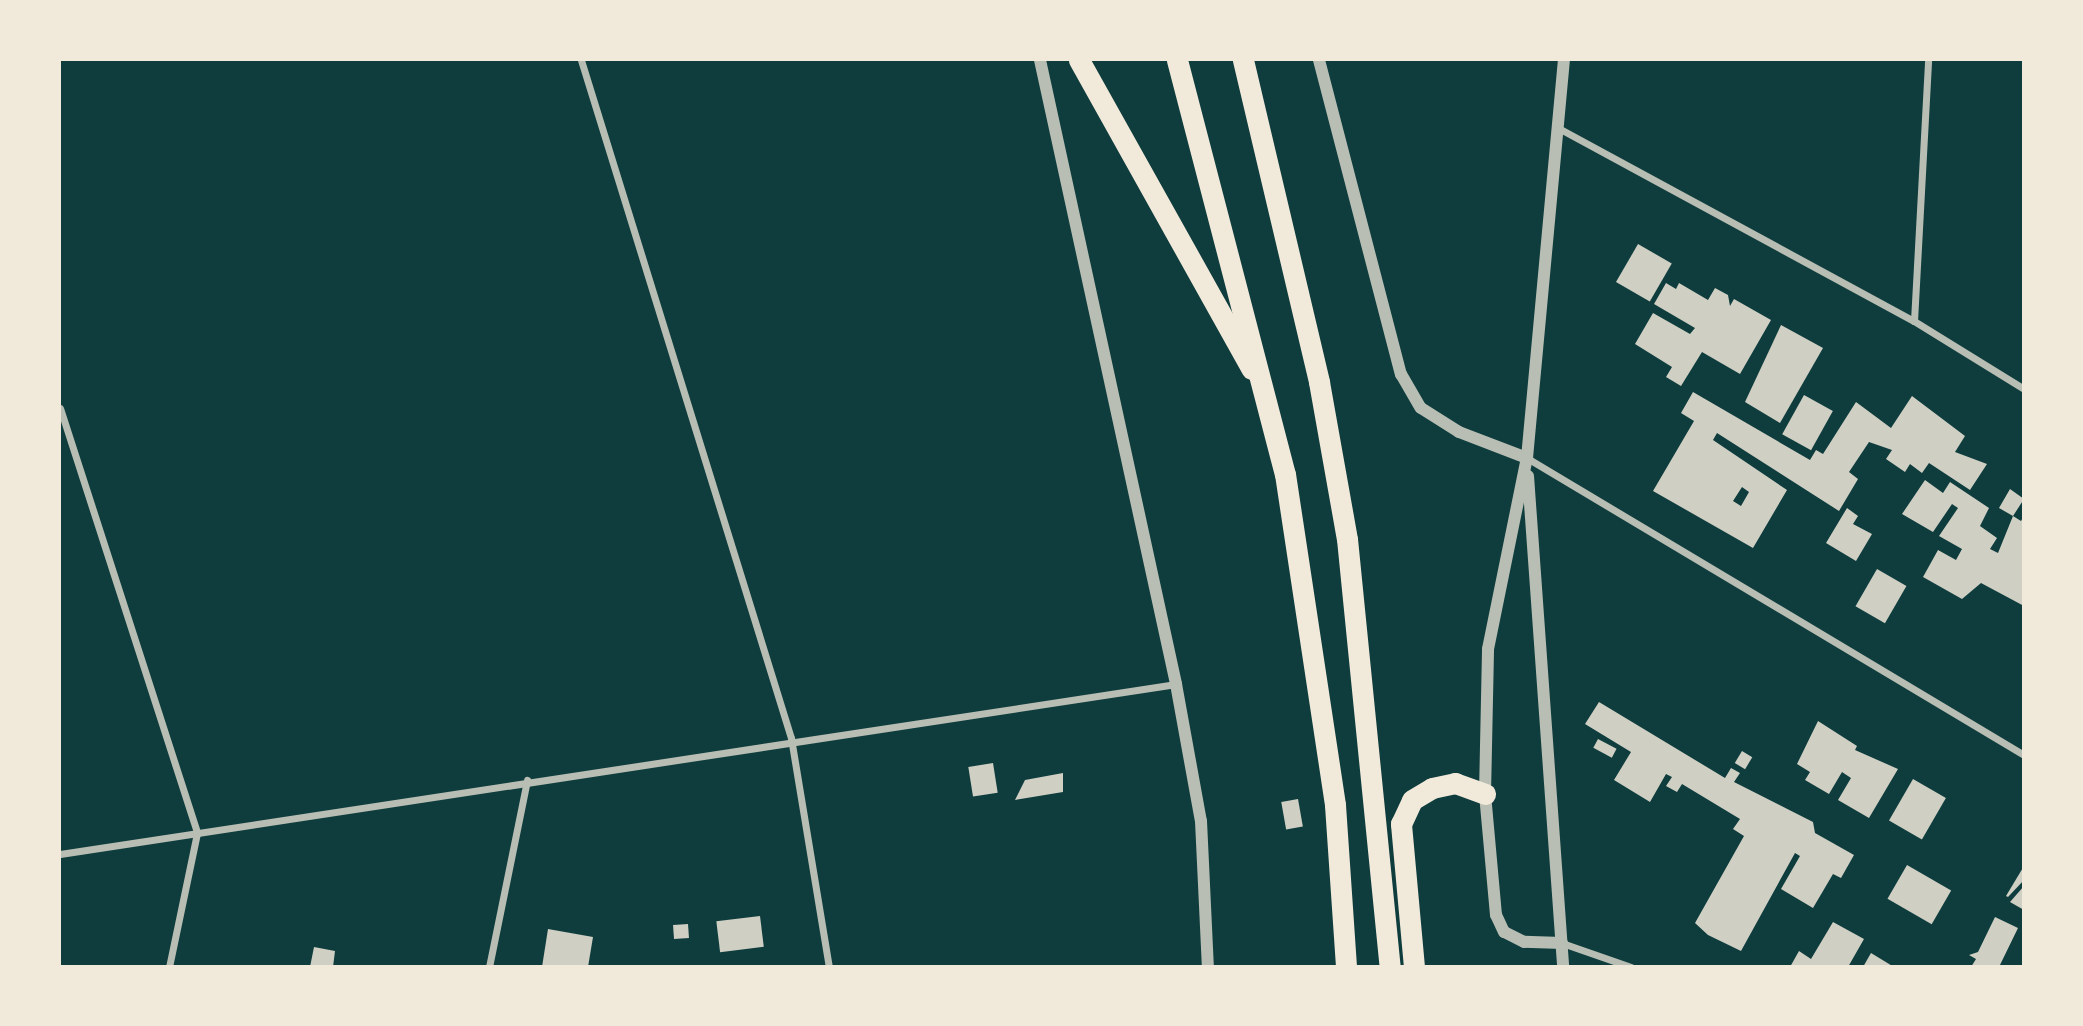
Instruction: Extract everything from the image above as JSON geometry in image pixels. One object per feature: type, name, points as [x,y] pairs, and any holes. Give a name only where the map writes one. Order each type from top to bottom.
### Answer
[{"type":"highway","points":[[1079,60],[1269,399]]},
{"type":"highway","points":[[1177,60],[1269,399],[1335,805],[1346,967]]},
{"type":"highway","points":[[1243,60],[1318,382],[1347,539],[1391,967]]},
{"type":"highway","points":[[1413,967],[1401,824],[1412,800],[1432,788],[1455,783],[1485,794]]},
{"type":"street","points":[[581,60],[791,738],[829,967]]},
{"type":"street","points":[[1040,60],[1176,684],[1201,821],[1208,967]]},
{"type":"street","points":[[1319,60],[1401,374],[1421,408],[1459,432],[1527,458],[2024,755]]},
{"type":"street","points":[[1564,60],[1562,130],[1527,458],[1488,649],[1485,794],[1496,915],[1504,932],[1524,942],[1562,943],[1631,967]]},
{"type":"street","points":[[1914,321],[1928,60]]},
{"type":"street","points":[[1562,130],[1914,321],[2024,389]]},
{"type":"street","points":[[60,408],[197,833],[169,967]]},
{"type":"street","points":[[1527,458],[1563,967]]},
{"type":"street","points":[[60,854],[791,738],[1176,684]]},
{"type":"street","points":[[489,967],[527,780]]},
{"type":"building","points":[[1638,244],[1672,264],[1650,302],[1616,282]]},
{"type":"building","points":[[1666,283],[1676,289],[1679,283],[1708,300],[1715,288],[1728,295],[1730,306],[1734,299],[1771,320],[1740,374],[1702,352],[1681,386],[1666,377],[1672,367],[1635,344],[1653,313],[1690,334],[1695,328],[1654,304]]},
{"type":"building","points":[[1781,325],[1823,348],[1780,423],[1745,402]]},
{"type":"building","points":[[1693,392],[1810,460],[1816,450],[1823,454],[1856,402],[1891,428],[1912,396],[1965,436],[1955,452],[1987,464],[1970,490],[1929,463],[1922,473],[1910,464],[1905,472],[1886,459],[1892,450],[1869,442],[1849,472],[1858,479],[1839,511],[1717,433],[1713,440],[1787,490],[1753,548],[1653,491],[1694,421],[1681,413]],"holes":[[[1742,487],[1749,492],[1741,506],[1733,501]]]},
{"type":"building","points":[[1804,395],[1833,411],[1811,450],[1782,434]]},
{"type":"building","points":[[1925,480],[1943,493],[1950,482],[1989,508],[1980,526],[1997,538],[1990,549],[1998,553],[2013,516],[2021,521],[2024,516],[2024,606],[1981,583],[1962,599],[1923,577],[1938,550],[1956,560],[1962,549],[1939,536],[1958,508],[1952,504],[1933,532],[1902,514]]},
{"type":"building","points":[[2010,489],[2024,499],[2013,516],[1999,508]]},
{"type":"building","points":[[1847,508],[1858,516],[1853,524],[1872,534],[1856,561],[1826,543]]},
{"type":"building","points":[[1877,569],[1906,586],[1885,623],[1856,606]]},
{"type":"building","points":[[1599,702],[1725,778],[1731,768],[1740,773],[1734,782],[1813,822],[1815,833],[1854,855],[1841,878],[1833,874],[1813,908],[1781,889],[1800,856],[1795,853],[1741,951],[1708,935],[1695,923],[1744,836],[1733,829],[1740,819],[1682,784],[1677,792],[1666,786],[1672,777],[1666,774],[1650,802],[1614,780],[1631,752],[1585,724]]},
{"type":"building","points":[[1818,721],[1857,746],[1855,750],[1898,769],[1869,818],[1838,800],[1851,778],[1842,772],[1829,794],[1805,780],[1810,772],[1797,764]]},
{"type":"building","points":[[1598,739],[1617,749],[1612,758],[1593,748]]},
{"type":"building","points":[[1742,751],[1752,757],[1745,769],[1735,763]]},
{"type":"building","points":[[993,763],[998,793],[973,797],[968,767]]},
{"type":"building","points":[[1063,773],[1063,792],[1015,800],[1025,780]]},
{"type":"building","points":[[1913,779],[1946,798],[1922,840],[1889,821]]},
{"type":"building","points":[[1298,799],[1303,827],[1286,830],[1281,802]]},
{"type":"building","points":[[1907,865],[1951,890],[1932,924],[1888,899]]},
{"type":"building","points":[[2024,866],[2024,880],[2006,896]]},
{"type":"building","points":[[2024,886],[2024,910],[2010,902]]},
{"type":"building","points":[[760,916],[764,947],[720,952],[716,921]]},
{"type":"building","points":[[1995,917],[2018,928],[1999,967],[1971,967],[1976,959],[1969,955],[1978,952]]},
{"type":"building","points":[[1833,922],[1864,939],[1848,967],[1790,967],[1799,951],[1811,959]]},
{"type":"building","points":[[688,924],[689,938],[674,939],[673,925]]},
{"type":"building","points":[[548,929],[593,937],[588,967],[542,967]]},
{"type":"building","points":[[314,947],[335,951],[333,967],[310,967]]},
{"type":"building","points":[[1871,953],[1894,967],[1863,967]]}]
